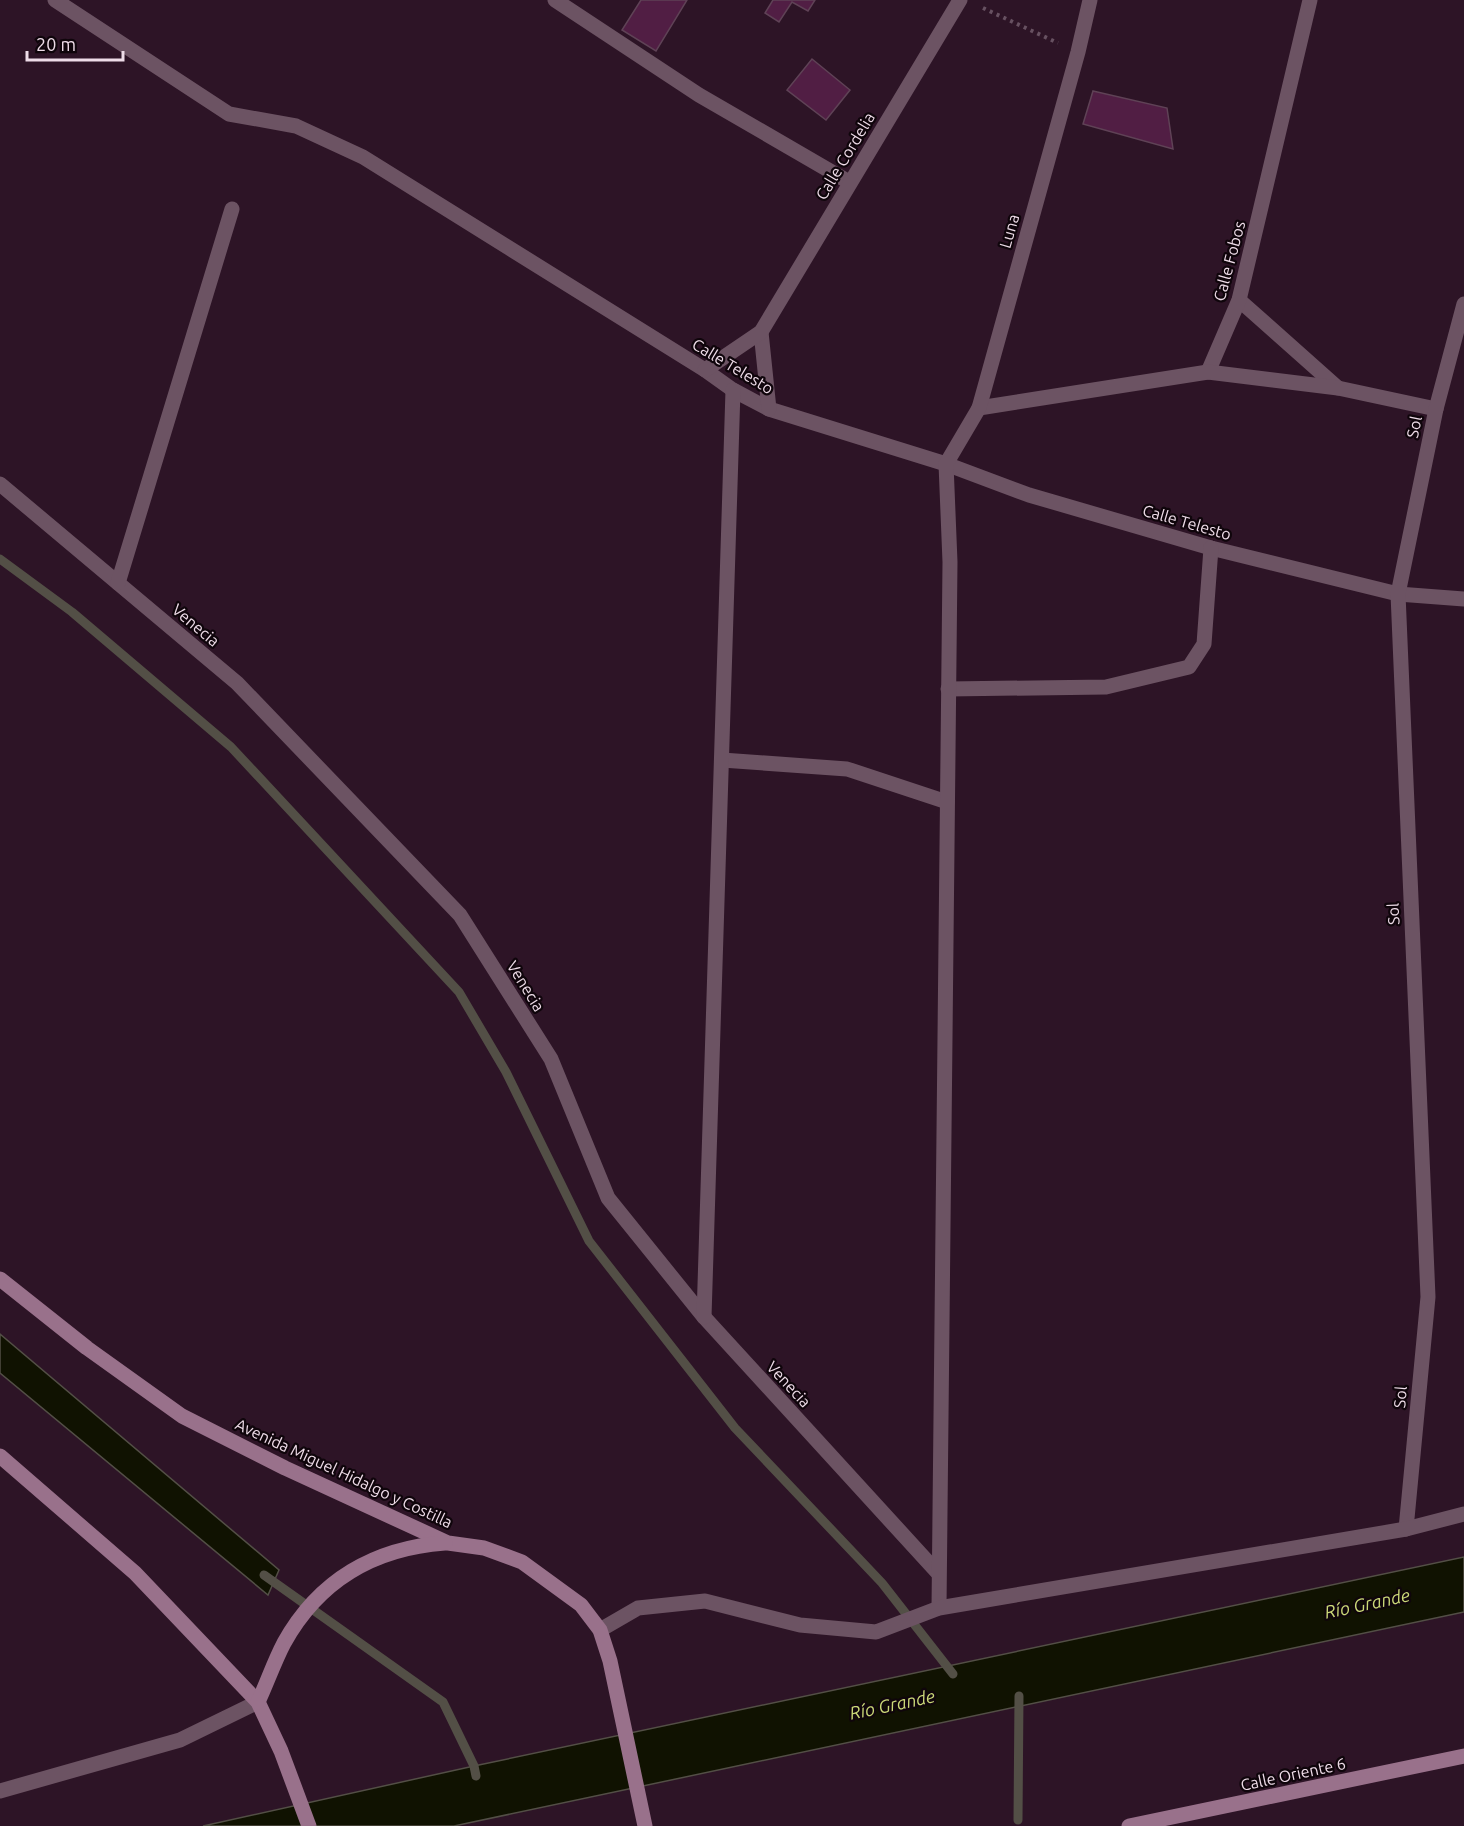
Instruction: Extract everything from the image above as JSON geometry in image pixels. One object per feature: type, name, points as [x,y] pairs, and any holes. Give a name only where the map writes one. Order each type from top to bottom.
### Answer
[{"type":"main road","name":"Avenida Miguel Hidalgo y Costilla","points":[[0,1279],[87,1348],[182,1416],[285,1468],[448,1543],[484,1548],[522,1562],[581,1605],[600,1630],[610,1661],[645,1826]]},
{"type":"main road","points":[[0,1456],[135,1572],[258,1702],[281,1751],[309,1826]]},
{"type":"main road","points":[[258,1702],[284,1643],[313,1601],[353,1570],[381,1555],[411,1545],[448,1543]]},
{"type":"main road","name":"Calle Oriente 6","points":[[1129,1826],[1464,1756]]},
{"type":"street","name":"Calle Telesto","points":[[55,0],[229,114],[296,126],[363,157],[705,370],[733,390],[769,409],[946,464],[1029,495],[1211,548],[1398,594],[1464,599]]},
{"type":"street","points":[[555,0],[699,95],[849,182]]},
{"type":"street","name":"Calle Cordelia","points":[[705,370],[762,332],[849,182],[960,0]]},
{"type":"street","name":"Luna","points":[[946,464],[979,408],[1078,52],[1090,0]]},
{"type":"street","name":"Calle Fobos","points":[[1208,372],[1239,300],[1310,0]]},
{"type":"street","points":[[118,583],[232,209]]},
{"type":"street","points":[[1239,300],[1338,388]]},
{"type":"street","name":"Sol","points":[[1406,1529],[1428,1297],[1398,594],[1436,409],[1464,304]]},
{"type":"street","points":[[762,332],[769,409]]},
{"type":"street","points":[[979,408],[1208,372],[1338,388],[1436,409]]},
{"type":"street","points":[[704,1317],[733,390]]},
{"type":"street","points":[[932,1611],[938,1573],[950,562],[946,464]]},
{"type":"street","name":"Venecia","points":[[0,484],[237,683],[460,915],[551,1059],[608,1198],[704,1317],[938,1573]]},
{"type":"street","points":[[948,689],[1106,687],[1189,667],[1204,644],[1211,548]]},
{"type":"street","points":[[722,760],[847,769],[947,802]]},
{"type":"street","points":[[600,1630],[638,1608],[705,1601],[801,1625],[876,1632],[932,1611],[1406,1529],[1464,1514]]},
{"type":"street","points":[[0,1791],[180,1740],[258,1702]]},
{"type":"path","points":[[976,5],[1078,52]]},
{"type":"water","points":[[0,1334],[279,1570],[268,1595],[0,1373]]},
{"type":"water","name":"Río Grande","points":[[1464,1557],[1464,1612],[454,1826],[203,1826],[474,1766]]},
{"type":"building","points":[[641,0],[687,0],[656,51],[622,30]]},
{"type":"building","points":[[773,0],[815,0],[808,11],[792,2],[779,22],[765,13]]},
{"type":"building","points":[[812,59],[850,90],[826,120],[787,90]]},
{"type":"building","points":[[1093,91],[1167,108],[1173,149],[1083,124]]},
{"type":"waterway","points":[[0,559],[72,612],[231,747],[459,992],[506,1072],[589,1241],[735,1428],[882,1583],[953,1674]]},
{"type":"waterway","points":[[264,1575],[443,1702],[474,1766],[476,1776]]},
{"type":"waterway","points":[[1018,1820],[1019,1696]]}]
